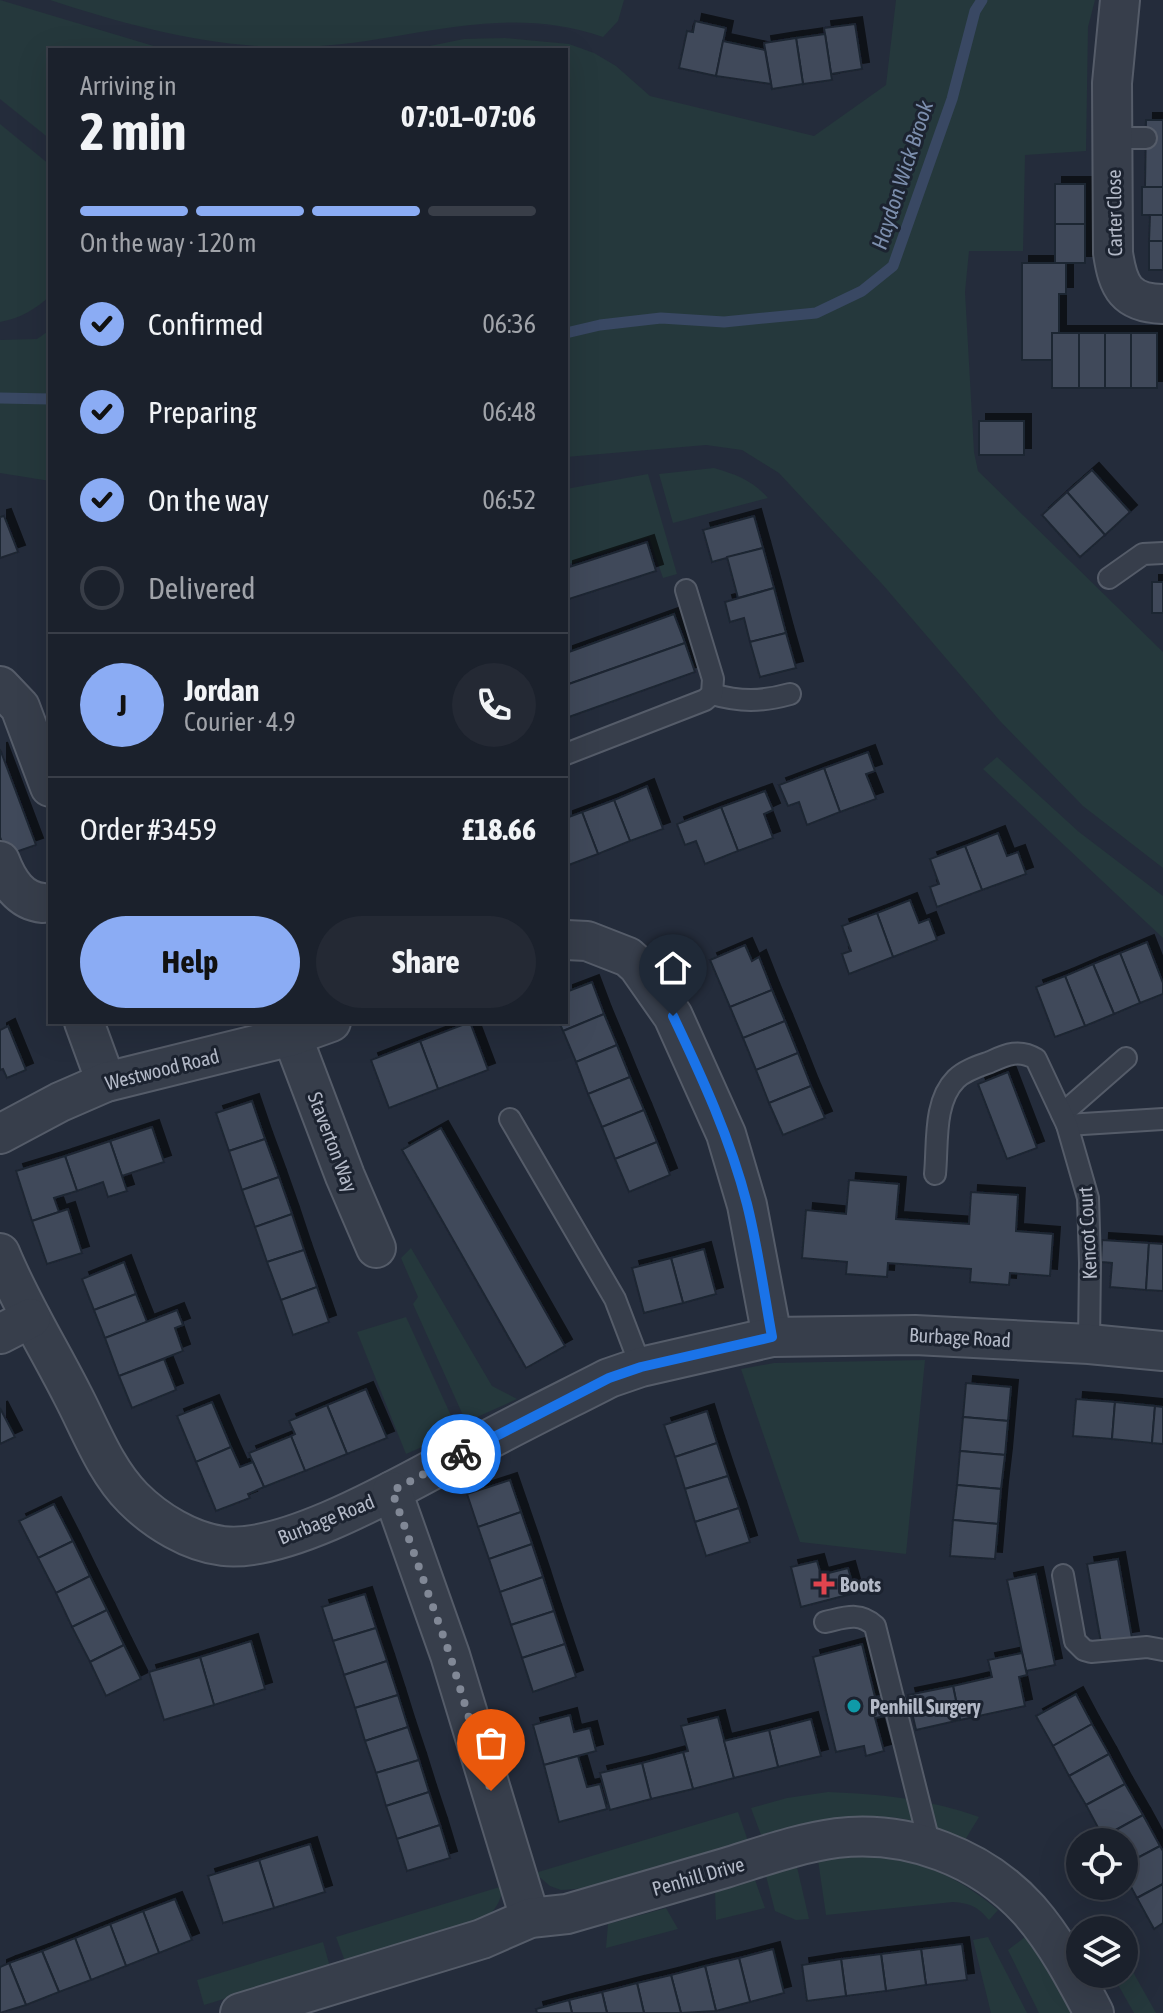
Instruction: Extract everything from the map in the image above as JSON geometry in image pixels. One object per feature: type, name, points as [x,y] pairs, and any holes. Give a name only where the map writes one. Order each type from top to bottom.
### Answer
[{"type":"street","name":"Carter Close","points":[[1120,0],[1112,83],[1129,138],[1113,253],[1122,289],[1135,299],[1163,304]]},
{"type":"street","points":[[0,686],[20,707],[48,782]]},
{"type":"street","points":[[0,861],[11,884],[22,896],[48,908]]},
{"type":"street","points":[[568,940],[587,941],[628,957],[638,966],[673,1016],[726,1134],[743,1191],[772,1337]]},
{"type":"street","points":[[85,1024],[106,1082]]},
{"type":"street","name":"Westwood Road","points":[[0,1134],[106,1082],[292,1036],[325,1024]]},
{"type":"street","name":"Staverton Way","points":[[292,1036],[376,1248]]},
{"type":"street","name":"Burbage Road","points":[[0,1253],[15,1326],[113,1472],[132,1497],[172,1528],[197,1540],[222,1546],[249,1547],[287,1538],[392,1491],[609,1378],[641,1367],[772,1337],[915,1335],[1163,1351]]},
{"type":"street","points":[[392,1491],[450,1655],[530,1918]]},
{"type":"street","name":"Penhill Drive","points":[[240,2013],[302,2005],[482,1939],[530,1918],[567,1914],[814,1842],[860,1837],[897,1839],[930,1846],[978,1869],[1004,1887],[1028,1909],[1053,1940],[1094,2013]]},
{"type":"lane","points":[[1109,578],[1143,554],[1163,553]]},
{"type":"lane","points":[[568,753],[705,700],[712,694],[713,679],[686,590]]},
{"type":"lane","points":[[712,694],[735,701],[755,702],[790,694]]},
{"type":"lane","name":"Kencot Court","points":[[935,1174],[942,1102],[955,1080],[963,1073],[1010,1054],[1028,1054],[1036,1059],[1064,1120],[1088,1198],[1089,1344]]},
{"type":"lane","points":[[1064,1120],[1126,1058]]},
{"type":"lane","points":[[510,1119],[615,1299],[641,1367]]},
{"type":"lane","points":[[1064,1120],[1162,1119]]},
{"type":"lane","points":[[1063,1575],[1078,1646],[1091,1652],[1137,1647],[1163,1650]]},
{"type":"lane","points":[[825,1622],[858,1616],[875,1626],[930,1846]]},
{"type":"green space","points":[[0,0],[160,48],[48,48],[48,137],[0,99]]},
{"type":"green space","points":[[50,0],[624,0],[618,21],[603,37],[564,27],[488,23],[338,44],[267,47],[173,34]]},
{"type":"green space","points":[[896,0],[1095,0],[1088,27],[1086,151],[1025,155],[1023,251],[969,251],[965,292],[974,452],[978,471],[1163,652],[1163,868],[1083,806],[1000,721],[883,585],[779,473],[742,450],[706,445],[568,457],[568,48],[420,48],[464,39],[505,38],[569,44],[594,53],[616,66],[650,96],[814,136],[886,85]]},
{"type":"green space","points":[[0,124],[48,163],[48,298],[27,313],[0,322]]},
{"type":"green space","points":[[48,331],[48,481],[0,473],[0,340],[37,339]]},
{"type":"green space","points":[[714,468],[744,479],[768,498],[673,523],[659,474]]},
{"type":"green space","points":[[648,474],[677,574],[663,578],[649,537],[568,564],[568,489]]},
{"type":"green space","points":[[997,757],[1079,832],[1163,896],[1163,938],[983,769]]},
{"type":"green space","points":[[411,1248],[492,1386],[517,1399],[466,1422],[413,1304],[418,1297],[401,1258]]},
{"type":"green space","points":[[406,1317],[458,1431],[406,1454],[357,1332]]},
{"type":"green space","points":[[925,1360],[906,1554],[800,1542],[741,1369],[774,1363]]},
{"type":"green space","points":[[828,1792],[905,1798],[979,1817],[965,1840],[915,1822],[880,1816],[828,1819],[761,1835],[751,1808],[787,1798]]},
{"type":"green space","points":[[738,1812],[748,1841],[589,1888],[561,1890],[550,1886],[535,1873]]},
{"type":"green space","points":[[848,1856],[891,1859],[929,1868],[963,1885],[998,1910],[989,1920],[973,1906],[953,1902],[826,1915],[818,1860]]},
{"type":"green space","points":[[797,1867],[809,1919],[796,1920],[775,1911],[766,1876]]},
{"type":"green space","points":[[755,1880],[765,1908],[716,1920],[715,1891]]},
{"type":"green space","points":[[503,1886],[496,1907],[480,1923],[346,1964],[336,1937]]},
{"type":"green space","points":[[666,1908],[678,1929],[606,1948],[608,1924]]},
{"type":"green space","points":[[988,1937],[1027,2013],[991,2013],[973,1940]]},
{"type":"green space","points":[[1025,1937],[1072,2013],[1039,2013],[1008,1950]]},
{"type":"green space","points":[[323,1942],[330,1967],[204,2005],[197,1980]]},
{"type":"green space","points":[[1138,1981],[1156,2013],[1134,2013],[1120,1988],[1138,1988]]},
{"type":"building","points":[[695,21],[726,28],[716,76],[679,68],[687,31],[693,32]]},
{"type":"building","points":[[855,24],[862,69],[831,74],[824,28]]},
{"type":"building","points":[[825,34],[832,80],[803,84],[796,38]]},
{"type":"building","points":[[796,38],[803,84],[772,89],[764,43]]},
{"type":"building","points":[[723,41],[765,50],[771,84],[716,76]]},
{"type":"building","points":[[1146,120],[1163,120],[1163,187],[1145,187]]},
{"type":"building","points":[[1055,184],[1085,184],[1085,224],[1055,224]]},
{"type":"building","points":[[1142,187],[1163,187],[1163,215],[1142,215]]},
{"type":"building","points":[[1150,215],[1163,215],[1163,241],[1149,241]]},
{"type":"building","points":[[1055,224],[1085,224],[1085,263],[1055,263]]},
{"type":"building","points":[[1149,241],[1163,241],[1163,270],[1149,270]]},
{"type":"building","points":[[1022,263],[1066,263],[1066,294],[1059,294],[1059,333],[1052,333],[1052,360],[1022,360]]},
{"type":"building","points":[[1052,333],[1079,333],[1079,388],[1052,388]]},
{"type":"building","points":[[1079,333],[1105,333],[1105,388],[1079,388]]},
{"type":"building","points":[[1105,333],[1131,333],[1131,388],[1105,388]]},
{"type":"building","points":[[1131,333],[1157,333],[1157,388],[1131,388]]},
{"type":"building","points":[[979,421],[1024,421],[1024,455],[979,455]]},
{"type":"building","points":[[1092,470],[1130,512],[1105,535],[1067,492]]},
{"type":"building","points":[[1067,492],[1105,535],[1080,557],[1042,515]]},
{"type":"building","points":[[4,516],[18,552],[0,558],[0,517]]},
{"type":"building","points":[[754,516],[763,548],[712,562],[703,530]]},
{"type":"building","points":[[647,542],[656,571],[568,599],[568,567]]},
{"type":"building","points":[[763,548],[774,588],[738,598],[727,557]]},
{"type":"building","points":[[1152,582],[1163,582],[1163,613],[1152,613]]},
{"type":"building","points":[[774,588],[786,633],[750,642],[744,618],[730,622],[725,602]]},
{"type":"building","points":[[674,614],[685,643],[568,684],[568,652]]},
{"type":"building","points":[[786,633],[796,668],[760,677],[750,642]]},
{"type":"building","points":[[685,643],[695,672],[568,717],[568,684]]},
{"type":"building","points":[[0,749],[36,845],[7,855],[0,837]]},
{"type":"building","points":[[868,752],[875,771],[866,774],[876,799],[840,812],[824,768]]},
{"type":"building","points":[[824,768],[840,812],[807,825],[799,802],[788,806],[779,785]]},
{"type":"building","points":[[647,786],[663,829],[630,841],[614,800]]},
{"type":"building","points":[[765,791],[773,810],[764,814],[773,838],[738,851],[721,807]]},
{"type":"building","points":[[614,800],[630,841],[598,854],[582,812]]},
{"type":"building","points":[[721,807],[738,851],[705,864],[696,841],[685,845],[677,824]]},
{"type":"building","points":[[582,812],[598,854],[568,865],[568,817]]},
{"type":"building","points":[[998,833],[1007,856],[1018,852],[1026,874],[982,890],[965,846]]},
{"type":"building","points":[[965,846],[982,890],[937,907],[930,887],[939,884],[930,859]]},
{"type":"building","points":[[910,900],[919,923],[929,919],[937,940],[893,957],[877,913]]},
{"type":"building","points":[[877,913],[893,957],[849,974],[842,954],[851,951],[842,926]]},
{"type":"building","points":[[1147,942],[1163,983],[1163,994],[1140,1003],[1120,953]]},
{"type":"building","points":[[745,945],[752,961],[759,957],[772,990],[730,1007],[710,960]]},
{"type":"building","points":[[1120,953],[1140,1003],[1114,1014],[1093,964]]},
{"type":"building","points":[[1093,964],[1114,1014],[1085,1026],[1065,976]]},
{"type":"building","points":[[1065,976],[1085,1026],[1055,1037],[1036,987]]},
{"type":"building","points":[[592,982],[604,1014],[563,1031],[560,1024],[568,1024],[568,991]]},
{"type":"building","points":[[772,990],[785,1021],[743,1038],[730,1007]]},
{"type":"building","points":[[604,1014],[617,1045],[576,1062],[563,1031]]},
{"type":"building","points":[[785,1021],[798,1053],[756,1070],[743,1038]]},
{"type":"building","points":[[471,1024],[488,1070],[438,1089],[420,1041]]},
{"type":"building","points":[[8,1026],[26,1070],[7,1078],[3,1069],[0,1070],[0,1030]]},
{"type":"building","points":[[420,1041],[438,1089],[389,1108],[371,1060]]},
{"type":"building","points":[[617,1045],[630,1077],[588,1094],[576,1062]]},
{"type":"building","points":[[798,1053],[811,1086],[769,1103],[756,1070]]},
{"type":"building","points":[[1008,1072],[1037,1148],[1007,1159],[978,1084]]},
{"type":"building","points":[[630,1077],[644,1110],[602,1127],[588,1094]]},
{"type":"building","points":[[811,1086],[825,1118],[783,1135],[769,1103]]},
{"type":"building","points":[[252,1101],[265,1139],[229,1151],[216,1113]]},
{"type":"building","points":[[644,1110],[657,1142],[615,1159],[602,1127]]},
{"type":"building","points":[[152,1127],[164,1162],[122,1176],[110,1141]]},
{"type":"building","points":[[441,1128],[565,1346],[526,1368],[402,1150]]},
{"type":"building","points":[[265,1139],[279,1177],[242,1190],[229,1151]]},
{"type":"building","points":[[110,1141],[127,1191],[108,1197],[103,1182],[77,1191],[65,1156]]},
{"type":"building","points":[[657,1142],[670,1175],[629,1192],[615,1159]]},
{"type":"building","points":[[65,1156],[77,1191],[54,1198],[59,1212],[32,1221],[16,1171]]},
{"type":"building","points":[[279,1177],[292,1214],[255,1227],[242,1190]]},
{"type":"building","points":[[849,1180],[899,1184],[896,1219],[969,1224],[971,1192],[1018,1195],[1016,1231],[1053,1234],[1050,1276],[1010,1273],[1009,1285],[970,1282],[971,1269],[888,1263],[887,1277],[846,1274],[847,1262],[802,1258],[806,1210],[846,1214]]},
{"type":"building","points":[[68,1209],[82,1253],[47,1264],[32,1221]]},
{"type":"building","points":[[292,1214],[304,1250],[267,1262],[255,1227]]},
{"type":"building","points":[[1102,1240],[1149,1243],[1146,1290],[1110,1287],[1112,1263],[1101,1262]]},
{"type":"building","points":[[1149,1243],[1163,1244],[1163,1291],[1146,1290]]},
{"type":"building","points":[[704,1249],[716,1294],[683,1303],[671,1258]]},
{"type":"building","points":[[304,1250],[317,1287],[281,1300],[267,1262]]},
{"type":"building","points":[[671,1258],[683,1303],[644,1313],[632,1268]]},
{"type":"building","points":[[124,1262],[136,1294],[94,1310],[82,1279]]},
{"type":"building","points":[[317,1287],[329,1322],[293,1335],[281,1300]]},
{"type":"building","points":[[136,1294],[147,1322],[105,1338],[94,1310]]},
{"type":"building","points":[[177,1310],[183,1325],[175,1328],[183,1351],[119,1376],[105,1338]]},
{"type":"building","points":[[164,1359],[176,1390],[132,1408],[119,1376]]},
{"type":"building","points":[[966,1383],[1011,1387],[1008,1421],[963,1417]]},
{"type":"building","points":[[366,1389],[387,1438],[347,1454],[327,1405]]},
{"type":"building","points":[[1076,1399],[1115,1402],[1112,1439],[1073,1436]]},
{"type":"building","points":[[212,1402],[231,1447],[196,1462],[177,1416]]},
{"type":"building","points":[[1115,1402],[1155,1406],[1152,1443],[1112,1439]]},
{"type":"building","points":[[327,1405],[347,1454],[305,1471],[291,1436],[295,1434],[289,1421]]},
{"type":"building","points":[[1155,1406],[1163,1407],[1163,1444],[1152,1443]]},
{"type":"building","points":[[0,1408],[15,1437],[0,1444]]},
{"type":"building","points":[[707,1411],[717,1443],[675,1457],[664,1425]]},
{"type":"building","points":[[963,1417],[1008,1421],[1005,1455],[960,1451]]},
{"type":"building","points":[[291,1436],[305,1471],[264,1487],[249,1453]]},
{"type":"building","points":[[717,1443],[728,1476],[685,1489],[675,1457]]},
{"type":"building","points":[[231,1447],[240,1467],[253,1462],[264,1487],[248,1494],[250,1498],[216,1511],[196,1462]]},
{"type":"building","points":[[960,1451],[1005,1455],[1001,1489],[957,1485]]},
{"type":"building","points":[[728,1476],[739,1508],[695,1522],[685,1489]]},
{"type":"building","points":[[510,1480],[521,1512],[478,1527],[467,1494]]},
{"type":"building","points":[[957,1485],[1001,1489],[998,1524],[953,1520]]},
{"type":"building","points":[[54,1504],[73,1541],[38,1558],[19,1521]]},
{"type":"building","points":[[739,1508],[750,1542],[706,1556],[695,1522]]},
{"type":"building","points":[[521,1512],[532,1544],[489,1559],[478,1527]]},
{"type":"building","points":[[953,1520],[998,1524],[995,1559],[950,1556]]},
{"type":"building","points":[[73,1541],[90,1576],[56,1593],[38,1558]]},
{"type":"building","points":[[532,1544],[543,1577],[500,1592],[489,1559]]},
{"type":"building","points":[[1118,1559],[1132,1638],[1101,1643],[1087,1564]]},
{"type":"building","name":"Boots","points":[[817,1561],[821,1575],[848,1568],[855,1593],[801,1607],[791,1567]]},
{"type":"building","points":[[1036,1574],[1055,1665],[1026,1671],[1007,1580]]},
{"type":"building","points":[[90,1576],[107,1610],[72,1627],[56,1593]]},
{"type":"building","points":[[543,1577],[554,1611],[511,1625],[500,1592]]},
{"type":"building","points":[[365,1594],[376,1628],[333,1641],[322,1607]]},
{"type":"building","points":[[107,1610],[124,1645],[90,1662],[72,1627]]},
{"type":"building","points":[[554,1611],[565,1644],[522,1658],[511,1625]]},
{"type":"building","points":[[376,1628],[387,1661],[344,1675],[333,1641]]},
{"type":"building","points":[[251,1641],[265,1689],[214,1705],[200,1657]]},
{"type":"building","points":[[565,1644],[576,1677],[533,1692],[522,1658]]},
{"type":"building","name":"Penhill Surgery","points":[[862,1644],[875,1697],[881,1696],[886,1716],[875,1718],[884,1751],[866,1756],[864,1746],[836,1752],[813,1657]]},
{"type":"building","points":[[124,1645],[141,1679],[106,1696],[90,1662]]},
{"type":"building","points":[[1022,1653],[1027,1675],[1019,1677],[1025,1706],[960,1720],[953,1686],[992,1677],[988,1660]]},
{"type":"building","points":[[200,1657],[214,1705],[164,1720],[149,1672]]},
{"type":"building","points":[[387,1661],[398,1695],[355,1708],[344,1675]]},
{"type":"building","points":[[953,1686],[960,1720],[916,1730],[908,1695]]},
{"type":"building","points":[[1076,1694],[1092,1724],[1053,1746],[1036,1716]]},
{"type":"building","points":[[398,1695],[408,1727],[365,1741],[355,1708]]},
{"type":"building","points":[[570,1715],[574,1732],[590,1728],[596,1751],[544,1765],[533,1725]]},
{"type":"building","points":[[718,1717],[734,1778],[693,1789],[683,1752],[688,1751],[681,1726]]},
{"type":"building","points":[[811,1719],[821,1756],[778,1767],[769,1730]]},
{"type":"building","points":[[1092,1724],[1109,1754],[1069,1776],[1053,1746]]},
{"type":"building","points":[[408,1727],[419,1760],[376,1773],[365,1741]]},
{"type":"building","points":[[769,1730],[778,1767],[734,1778],[724,1741]]},
{"type":"building","points":[[683,1752],[693,1789],[651,1799],[642,1763]]},
{"type":"building","points":[[1109,1754],[1125,1784],[1086,1805],[1069,1776]]},
{"type":"building","points":[[578,1756],[587,1787],[600,1784],[607,1809],[559,1822],[544,1765]]},
{"type":"building","points":[[419,1760],[429,1792],[386,1806],[376,1773]]},
{"type":"building","points":[[642,1763],[651,1799],[610,1810],[600,1773]]},
{"type":"building","points":[[1125,1784],[1143,1815],[1119,1828],[1098,1828],[1086,1805]]},
{"type":"building","points":[[429,1792],[440,1825],[397,1839],[386,1806]]},
{"type":"building","points":[[1143,1815],[1160,1846],[1138,1858],[1138,1828],[1119,1828]]},
{"type":"building","points":[[440,1825],[450,1858],[407,1871],[397,1839]]},
{"type":"building","points":[[310,1844],[325,1892],[274,1908],[259,1860]]},
{"type":"building","points":[[1160,1846],[1163,1851],[1163,1884],[1138,1897],[1138,1858]]},
{"type":"building","points":[[259,1860],[274,1908],[223,1923],[208,1876]]},
{"type":"building","points":[[1163,1884],[1163,1923],[1154,1929],[1138,1897]]},
{"type":"building","points":[[175,1899],[192,1940],[159,1953],[143,1911]]},
{"type":"building","points":[[143,1911],[159,1953],[126,1966],[110,1924]]},
{"type":"building","points":[[110,1924],[126,1966],[91,1980],[75,1938]]},
{"type":"building","points":[[75,1938],[91,1980],[59,1992],[42,1951]]},
{"type":"building","points":[[962,1944],[967,1980],[926,1985],[921,1949]]},
{"type":"building","points":[[773,1949],[784,1993],[750,2002],[739,1958]]},
{"type":"building","points":[[921,1949],[926,1985],[886,1991],[881,1954]]},
{"type":"building","points":[[42,1951],[59,1992],[26,2005],[9,1963]]},
{"type":"building","points":[[881,1954],[886,1991],[846,1996],[841,1959]]},
{"type":"building","points":[[739,1958],[750,2002],[716,2011],[705,1966]]},
{"type":"building","points":[[841,1959],[846,1996],[807,2001],[802,1965]]},
{"type":"building","points":[[9,1963],[26,2005],[0,2013],[0,1967]]},
{"type":"building","points":[[705,1966],[716,2011],[681,2013],[671,1975]]},
{"type":"building","points":[[671,1975],[681,2013],[644,2013],[637,1983]]},
{"type":"building","points":[[637,1983],[644,2013],[607,2013],[602,1992]]},
{"type":"building","points":[[602,1992],[607,2013],[572,2013],[569,2000]]},
{"type":"building","points":[[569,2000],[572,2013],[537,2013],[536,2009]]},
{"type":"waterway","name":"Haydon Wick Brook","points":[[568,333],[600,325],[661,318],[724,322],[816,313],[862,291],[893,266],[952,99],[975,11],[982,0]]},
{"type":"waterway","name":"Haydon Wick Brook","points":[[0,398],[48,399]]},
{"type":"way so far","points":[[461,1454],[392,1491],[450,1655],[491,1791]]},
{"type":"place","name":"Boots","points":[[824,1584]]},
{"type":"place","name":"Penhill Surgery","points":[[854,1706]]},
{"type":"route","points":[[461,1454],[609,1378],[641,1367],[772,1337],[747,1205],[726,1134],[673,1016]]}]
